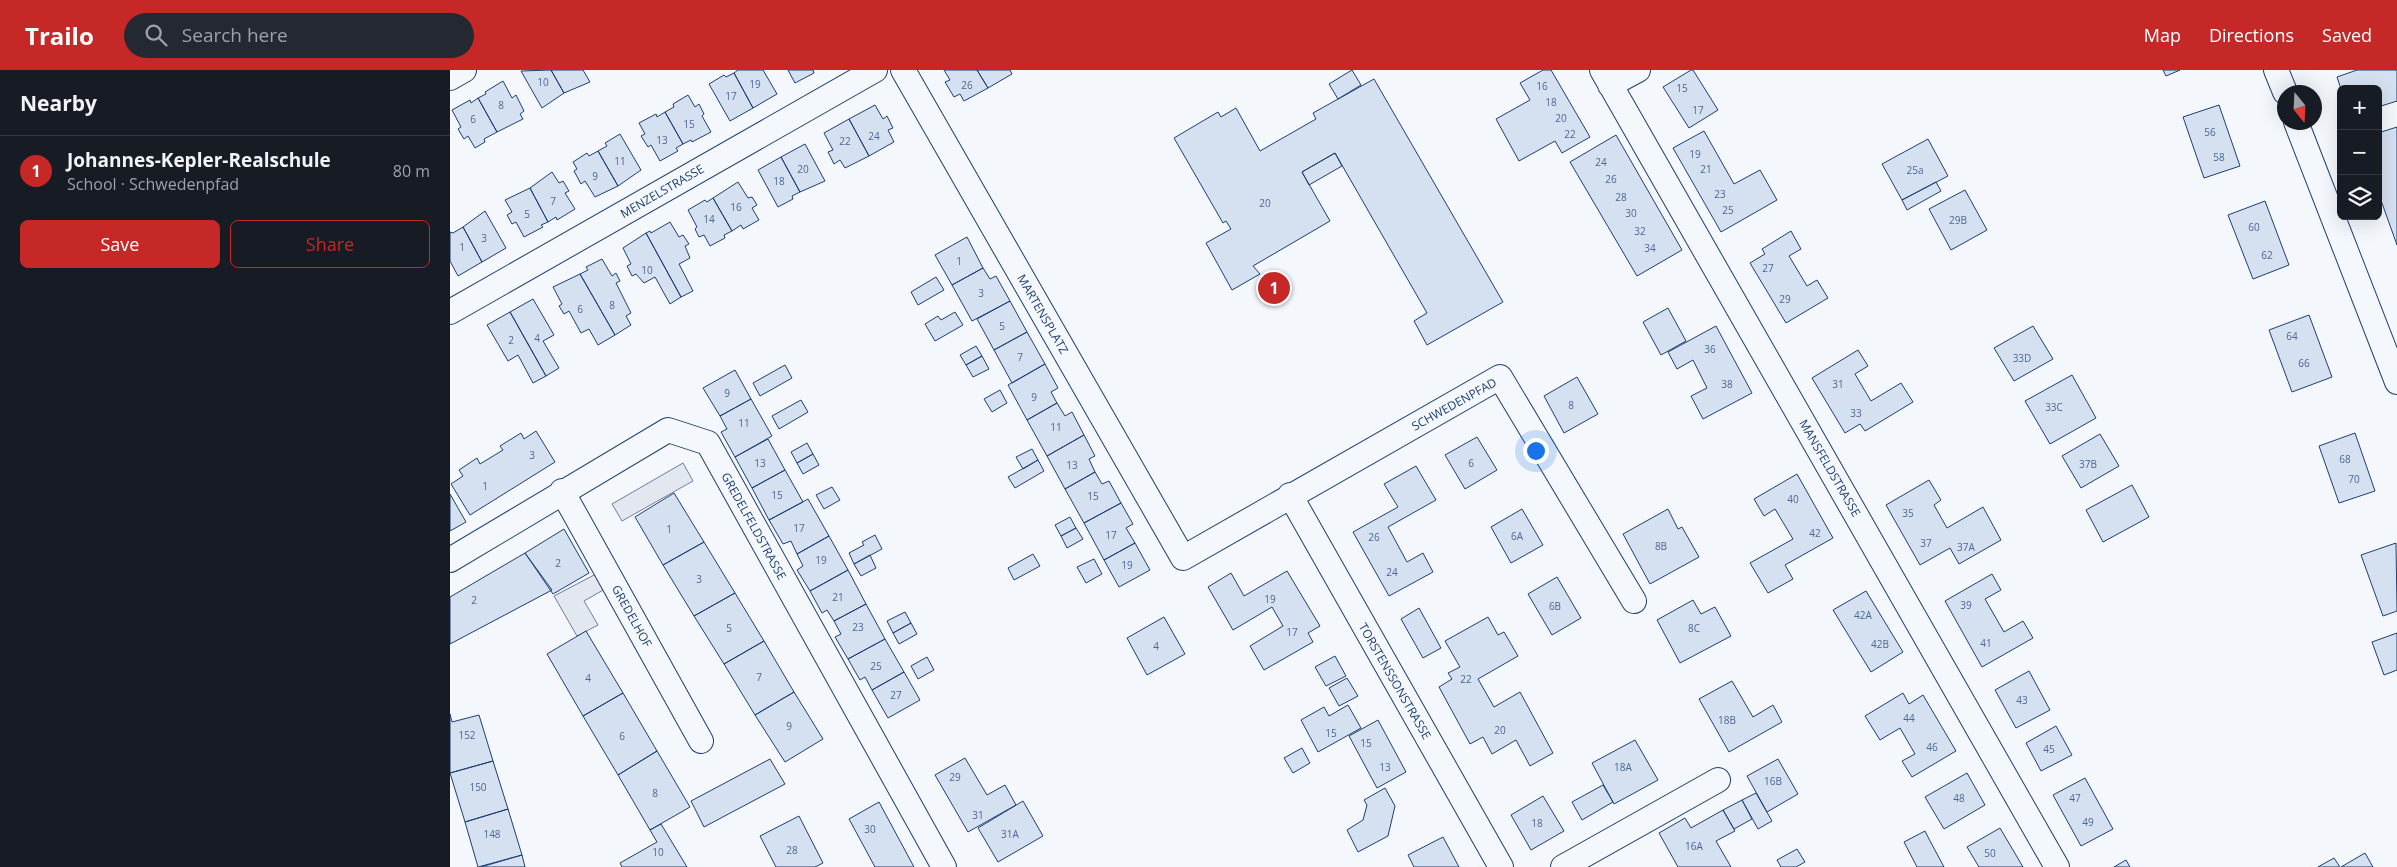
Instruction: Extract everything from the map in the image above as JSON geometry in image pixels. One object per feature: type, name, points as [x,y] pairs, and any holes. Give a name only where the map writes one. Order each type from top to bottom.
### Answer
[{"type":"street","points":[[450,78],[464,70]]},
{"type":"street","name":"MENZELSTRASSE","points":[[450,312],[875,70]]},
{"type":"street","name":"MARTENSPLATZ","points":[[903,70],[1183,558]]},
{"type":"street","points":[[1606,77],[1638,70]]},
{"type":"street","points":[[2276,70],[2282,85]]},
{"type":"street","name":"MANSFELDSTRASSE","points":[[1606,77],[2057,867]]},
{"type":"street","points":[[2299,130],[2395,368]]},
{"type":"street","name":"SCHWEDENPFAD","points":[[1183,558],[1290,495],[1500,377],[1634,601]]},
{"type":"street","name":"GREDELFELDSTRASSE","points":[[450,560],[562,491],[668,430],[708,443],[944,867]]},
{"type":"street","name":"GREDELHOF","points":[[562,491],[701,741]]},
{"type":"street","name":"TORSTENSSONSTRASSE","points":[[1290,495],[1501,867]]},
{"type":"street","points":[[1562,867],[1718,780]]},
{"type":"shaded area","points":[[683,463],[693,481],[622,521],[612,504]]},
{"type":"shaded area","points":[[596,574],[605,589],[584,601],[598,625],[577,636],[554,596]]},
{"type":"building","points":[[551,70],[564,93],[542,108],[521,71]]},
{"type":"building","points":[[551,70],[583,70],[590,82],[564,93]]},
{"type":"building","points":[[738,70],[763,70],[777,94],[753,108],[734,73]]},
{"type":"building","points":[[788,70],[813,70],[814,73],[795,83]]},
{"type":"building","points":[[944,70],[977,70],[988,88],[964,101],[960,94],[954,97],[945,82],[950,80]]},
{"type":"building","points":[[977,70],[1010,70],[1012,74],[988,88]]},
{"type":"building","points":[[1352,70],[1361,85],[1338,99],[1329,84]]},
{"type":"building","points":[[1543,70],[1551,70],[1590,137],[1562,153],[1555,141],[1519,161],[1496,119],[1530,100],[1520,83]]},
{"type":"building","points":[[1693,70],[1718,110],[1689,128],[1663,87]]},
{"type":"building","points":[[2163,70],[2180,70],[2166,76]]},
{"type":"building","points":[[2357,70],[2397,70],[2397,101],[2382,106],[2382,85],[2340,85],[2337,77]]},
{"type":"building","points":[[734,73],[753,108],[730,121],[709,84],[724,75],[726,77]]},
{"type":"building","points":[[1374,79],[1503,302],[1427,345],[1414,321],[1427,313],[1335,153],[1302,172],[1330,221],[1253,266],[1260,274],[1232,290],[1206,243],[1231,229],[1226,221],[1223,223],[1174,138],[1218,112],[1221,117],[1236,108],[1260,151],[1316,119],[1313,113]]},
{"type":"building","points":[[503,81],[512,98],[516,95],[524,111],[520,114],[523,119],[497,132],[478,98]]},
{"type":"building","points":[[688,95],[695,107],[699,104],[704,114],[702,116],[711,132],[692,142],[691,140],[683,144],[665,112],[674,107],[673,104]]},
{"type":"building","points":[[478,98],[497,132],[484,139],[485,142],[475,148],[468,136],[464,139],[458,129],[461,127],[452,110],[470,100],[471,103]]},
{"type":"building","points":[[875,105],[883,119],[887,116],[893,128],[888,130],[894,142],[869,156],[849,119]]},
{"type":"building","points":[[2219,105],[2240,166],[2204,178],[2183,117]]},
{"type":"building","points":[[665,112],[683,144],[676,148],[678,151],[660,161],[651,145],[648,147],[641,136],[645,134],[639,123],[656,114],[657,117]]},
{"type":"building","points":[[849,119],[869,156],[845,168],[840,160],[834,164],[828,152],[833,150],[824,133]]},
{"type":"building","points":[[2397,127],[2397,245],[2382,203],[2382,132]]},
{"type":"building","points":[[1704,131],[1734,184],[1760,170],[1777,200],[1721,232],[1673,148]]},
{"type":"building","points":[[620,134],[641,170],[618,186],[598,151],[607,146],[605,143]]},
{"type":"building","points":[[1616,135],[1682,250],[1637,276],[1570,162]]},
{"type":"building","points":[[1928,139],[1948,176],[1902,200],[1882,164]]},
{"type":"building","points":[[805,144],[825,181],[800,192],[781,157]]},
{"type":"building","points":[[598,151],[618,186],[595,197],[585,181],[581,184],[574,171],[577,169],[573,162],[587,153],[589,156]]},
{"type":"building","points":[[1335,153],[1342,166],[1309,185],[1302,172]]},
{"type":"building","points":[[781,157],[800,192],[792,196],[793,199],[778,207],[758,170]]},
{"type":"building","points":[[552,172],[559,183],[563,181],[569,191],[565,193],[575,209],[557,220],[556,217],[548,222],[530,188]]},
{"type":"building","points":[[738,182],[748,198],[752,197],[757,205],[752,208],[759,220],[743,229],[741,225],[732,231],[713,198]]},
{"type":"building","points":[[1936,182],[1941,191],[1907,210],[1902,200]]},
{"type":"building","points":[[530,188],[548,222],[541,225],[543,227],[524,237],[516,222],[512,224],[507,215],[512,212],[505,200]]},
{"type":"building","points":[[1965,190],[1987,230],[1951,250],[1929,209]]},
{"type":"building","points":[[713,198],[732,231],[724,235],[725,238],[710,246],[704,235],[699,237],[695,229],[697,227],[688,210],[705,200],[707,202]]},
{"type":"building","points":[[2265,201],[2289,265],[2253,279],[2228,215]]},
{"type":"building","points":[[485,211],[506,248],[482,262],[463,227]]},
{"type":"building","points":[[670,222],[679,237],[683,235],[689,244],[685,246],[690,258],[679,264],[693,291],[681,297],[646,233],[650,231],[651,233]]},
{"type":"building","points":[[463,227],[482,262],[458,276],[450,261],[450,232],[453,233]]},
{"type":"building","points":[[1791,231],[1801,249],[1789,256],[1807,286],[1817,280],[1828,298],[1786,323],[1750,263],[1765,254],[1762,249]]},
{"type":"building","points":[[646,233],[681,297],[670,304],[655,277],[644,283],[636,274],[632,276],[627,266],[631,264],[623,248]]},
{"type":"building","points":[[967,237],[983,268],[952,285],[935,255]]},
{"type":"building","points":[[602,259],[612,276],[616,273],[620,281],[616,283],[631,313],[626,316],[631,325],[615,335],[580,274],[588,270],[586,267]]},
{"type":"building","points":[[983,268],[990,279],[996,276],[1010,301],[972,321],[952,285]]},
{"type":"building","points":[[580,274],[615,335],[598,345],[589,329],[581,333],[569,311],[564,314],[559,306],[562,304],[553,287]]},
{"type":"building","points":[[936,277],[944,290],[918,305],[911,292]]},
{"type":"building","points":[[533,299],[554,335],[543,341],[559,368],[546,376],[510,312]]},
{"type":"building","points":[[1010,301],[1027,332],[994,350],[977,319]]},
{"type":"building","points":[[1668,308],[1686,341],[1661,355],[1643,322]]},
{"type":"building","points":[[510,312],[546,376],[533,383],[518,355],[508,361],[487,325]]},
{"type":"building","points":[[955,312],[963,325],[935,341],[925,324],[938,316],[941,320]]},
{"type":"building","points":[[2309,315],[2332,377],[2292,392],[2269,330]]},
{"type":"building","points":[[1716,326],[1752,393],[1703,419],[1691,396],[1707,388],[1693,360],[1677,369],[1668,352]]},
{"type":"building","points":[[2033,326],[2053,359],[2014,381],[1994,348]]},
{"type":"building","points":[[1027,332],[1045,364],[1012,383],[994,350]]},
{"type":"building","points":[[976,346],[982,356],[966,365],[960,355]]},
{"type":"building","points":[[1858,350],[1868,366],[1855,374],[1871,401],[1901,383],[1913,402],[1865,431],[1860,424],[1845,433],[1812,378]]},
{"type":"building","points":[[982,356],[989,369],[973,377],[966,365]]},
{"type":"building","points":[[1045,364],[1058,388],[1051,392],[1057,403],[1027,420],[1008,385]]},
{"type":"building","points":[[785,365],[792,378],[760,396],[753,383]]},
{"type":"building","points":[[735,370],[751,399],[720,416],[703,388]]},
{"type":"building","points":[[2072,375],[2096,418],[2050,444],[2025,401]]},
{"type":"building","points":[[1577,377],[1598,414],[1564,433],[1544,396]]},
{"type":"building","points":[[1000,390],[1007,403],[992,412],[984,399]]},
{"type":"building","points":[[751,399],[772,436],[735,457],[721,432],[727,429],[720,416]]},
{"type":"building","points":[[801,400],[808,412],[779,429],[772,416]]},
{"type":"building","points":[[1057,403],[1065,416],[1072,412],[1084,435],[1047,456],[1027,420]]},
{"type":"building","points":[[536,431],[555,462],[470,515],[451,484],[463,476],[459,470],[477,458],[480,464],[503,450],[500,446],[521,433],[524,439]]},
{"type":"building","points":[[2355,433],[2375,491],[2339,503],[2319,446]]},
{"type":"building","points":[[2100,434],[2119,466],[2081,488],[2062,456]]},
{"type":"building","points":[[1084,435],[1095,456],[1089,459],[1095,472],[1065,489],[1047,456]]},
{"type":"building","points":[[1477,437],[1497,470],[1465,489],[1445,455]]},
{"type":"building","points":[[768,439],[785,470],[752,488],[735,457]]},
{"type":"building","points":[[807,443],[813,454],[797,463],[791,452]]},
{"type":"building","points":[[1032,449],[1038,460],[1023,469],[1016,457]]},
{"type":"building","points":[[813,454],[819,465],[803,474],[797,463]]},
{"type":"building","points":[[1038,460],[1044,471],[1015,488],[1008,477]]},
{"type":"building","points":[[1416,466],[1436,500],[1388,527],[1407,562],[1423,553],[1433,572],[1389,596],[1353,532],[1398,507],[1384,484]]},
{"type":"building","points":[[785,470],[803,502],[769,520],[752,488]]},
{"type":"building","points":[[1095,472],[1102,484],[1109,481],[1121,503],[1084,523],[1065,489]]},
{"type":"building","points":[[1797,474],[1833,538],[1785,565],[1793,579],[1768,593],[1750,563],[1793,539],[1775,509],[1764,516],[1754,499]]},
{"type":"building","points":[[1929,480],[1941,500],[1934,505],[1947,528],[1983,507],[2001,540],[1959,564],[1950,548],[1920,565],[1886,505]]},
{"type":"building","points":[[2132,485],[2149,517],[2103,542],[2086,510]]},
{"type":"building","points":[[832,487],[840,500],[824,509],[816,495]]},
{"type":"building","points":[[674,493],[704,542],[663,565],[635,517]]},
{"type":"building","points":[[450,494],[466,522],[450,531]]},
{"type":"building","points":[[808,499],[829,536],[797,554],[791,541],[783,544],[769,520]]},
{"type":"building","points":[[1121,503],[1133,524],[1126,528],[1135,543],[1104,560],[1084,523]]},
{"type":"building","points":[[1522,509],[1543,545],[1511,563],[1491,527]]},
{"type":"building","points":[[1668,509],[1678,529],[1682,527],[1699,557],[1650,584],[1623,534]]},
{"type":"building","points":[[1070,517],[1076,528],[1061,536],[1055,525]]},
{"type":"building","points":[[1076,528],[1083,539],[1067,548],[1061,536]]},
{"type":"building","points":[[564,529],[589,573],[553,594],[525,553]]},
{"type":"building","points":[[875,535],[882,549],[854,564],[849,553],[864,545],[862,542]]},
{"type":"building","points":[[829,536],[848,570],[810,591],[797,570],[803,566],[797,554]]},
{"type":"building","points":[[704,542],[735,593],[694,616],[663,565]]},
{"type":"building","points":[[1135,543],[1150,570],[1119,587],[1104,560]]},
{"type":"building","points":[[2396,543],[2397,611],[2383,616],[2361,555]]},
{"type":"building","points":[[525,553],[552,590],[450,644],[450,597]]},
{"type":"building","points":[[1033,554],[1040,566],[1014,580],[1008,568]]},
{"type":"building","points":[[870,555],[876,568],[861,576],[854,564]]},
{"type":"building","points":[[1094,559],[1102,574],[1086,583],[1077,567]]},
{"type":"building","points":[[848,570],[866,604],[834,621],[827,610],[822,613],[810,591]]},
{"type":"building","points":[[1287,571],[1320,626],[1308,633],[1313,642],[1264,670],[1250,646],[1283,626],[1272,607],[1233,630],[1208,587],[1231,573],[1244,596]]},
{"type":"building","points":[[1992,574],[2001,590],[1985,599],[2004,632],[2023,621],[2033,638],[1982,667],[1945,601]]},
{"type":"building","points":[[1557,577],[1581,618],[1552,635],[1528,594]]},
{"type":"building","points":[[1866,591],[1903,652],[1871,672],[1833,610]]},
{"type":"building","points":[[735,593],[764,641],[724,664],[694,616]]},
{"type":"building","points":[[1693,600],[1701,614],[1715,607],[1731,636],[1680,663],[1657,620]]},
{"type":"building","points":[[866,604],[885,639],[848,659],[835,637],[841,634],[834,621]]},
{"type":"building","points":[[1419,608],[1441,648],[1423,658],[1401,619]]},
{"type":"building","points":[[905,612],[911,623],[893,633],[887,621]]},
{"type":"building","points":[[1164,617],[1185,654],[1147,675],[1127,638]]},
{"type":"building","points":[[1488,617],[1498,635],[1504,632],[1518,656],[1478,679],[1494,707],[1520,692],[1553,753],[1530,766],[1516,740],[1492,754],[1483,737],[1470,744],[1439,687],[1452,679],[1448,673],[1460,667],[1445,641]]},
{"type":"building","points":[[911,623],[917,634],[899,644],[893,633]]},
{"type":"building","points":[[586,631],[623,693],[583,716],[547,654]]},
{"type":"building","points":[[2397,633],[2397,670],[2384,675],[2372,642]]},
{"type":"building","points":[[885,639],[904,672],[872,690],[865,677],[860,680],[848,659]]},
{"type":"building","points":[[764,641],[794,692],[755,715],[724,664]]},
{"type":"building","points":[[1335,656],[1346,676],[1326,686],[1315,667]]},
{"type":"building","points":[[927,657],[934,670],[918,679],[911,666]]},
{"type":"building","points":[[2029,671],[2050,710],[2016,728],[1995,690]]},
{"type":"building","points":[[904,672],[920,700],[888,718],[872,690]]},
{"type":"building","points":[[1347,678],[1358,696],[1339,706],[1329,688]]},
{"type":"building","points":[[1732,681],[1753,717],[1773,705],[1782,722],[1729,752],[1699,699]]},
{"type":"building","points":[[794,692],[823,739],[785,762],[755,715]]},
{"type":"building","points":[[623,693],[657,751],[618,775],[583,716]]},
{"type":"building","points":[[1903,693],[1909,704],[1923,695],[1956,751],[1912,777],[1902,761],[1915,754],[1900,728],[1880,740],[1865,716]]},
{"type":"building","points":[[1348,705],[1361,728],[1318,752],[1301,720],[1324,707],[1329,716]]},
{"type":"building","points":[[450,714],[452,722],[479,715],[493,761],[450,773]]},
{"type":"building","points":[[1378,720],[1406,772],[1377,788],[1349,736]]},
{"type":"building","points":[[2056,726],[2072,755],[2041,771],[2026,743]]},
{"type":"building","points":[[1635,740],[1658,780],[1614,804],[1592,763]]},
{"type":"building","points":[[1302,748],[1310,763],[1293,773],[1284,758]]},
{"type":"building","points":[[657,751],[690,807],[650,830],[618,775]]},
{"type":"building","points":[[965,758],[987,795],[1005,785],[1016,805],[968,832],[935,775]]},
{"type":"building","points":[[770,759],[785,784],[704,827],[691,801]]},
{"type":"building","points":[[1778,759],[1798,794],[1767,812],[1747,776]]},
{"type":"building","points":[[493,761],[508,809],[465,822],[450,773]]},
{"type":"building","points":[[1967,773],[1985,805],[1944,829],[1925,797]]},
{"type":"building","points":[[2085,778],[2113,829],[2081,846],[2053,795]]},
{"type":"building","points":[[1603,785],[1613,802],[1582,820],[1572,802]]},
{"type":"building","points":[[1385,788],[1395,806],[1388,836],[1358,852],[1347,830],[1363,820],[1367,805],[1364,800]]},
{"type":"building","points":[[1756,793],[1772,821],[1758,829],[1742,800]]},
{"type":"building","points":[[1543,796],[1564,831],[1531,850],[1511,815]]},
{"type":"building","points":[[1742,800],[1752,819],[1734,829],[1723,810]]},
{"type":"building","points":[[1023,801],[1043,836],[998,862],[978,828]]},
{"type":"building","points":[[879,802],[914,867],[875,867],[849,819]]},
{"type":"building","points":[[508,809],[522,855],[478,867],[465,822]]},
{"type":"building","points":[[1723,810],[1735,831],[1716,841],[1731,867],[1678,867],[1659,833],[1685,818],[1691,828]]},
{"type":"building","points":[[799,816],[823,863],[815,867],[776,867],[760,836]]},
{"type":"building","points":[[661,824],[687,867],[622,867],[620,863],[657,842],[650,830]]},
{"type":"building","points":[[2000,828],[2023,867],[1979,867],[1967,847]]},
{"type":"building","points":[[1925,831],[1944,867],[1917,867],[1904,842]]},
{"type":"building","points":[[1443,837],[1459,867],[1414,867],[1408,855]]},
{"type":"building","points":[[1797,849],[1805,862],[1796,867],[1781,867],[1777,860]]},
{"type":"building","points":[[2365,853],[2373,867],[2341,867]]},
{"type":"building","points":[[522,855],[525,867],[481,867]]},
{"type":"building","points":[[2334,858],[2340,867],[2318,867]]},
{"type":"building","points":[[2126,860],[2130,867],[2114,867]]},
{"type":"place","name":"Johannes-Kepler-Realschule","points":[[1274,288]]}]
